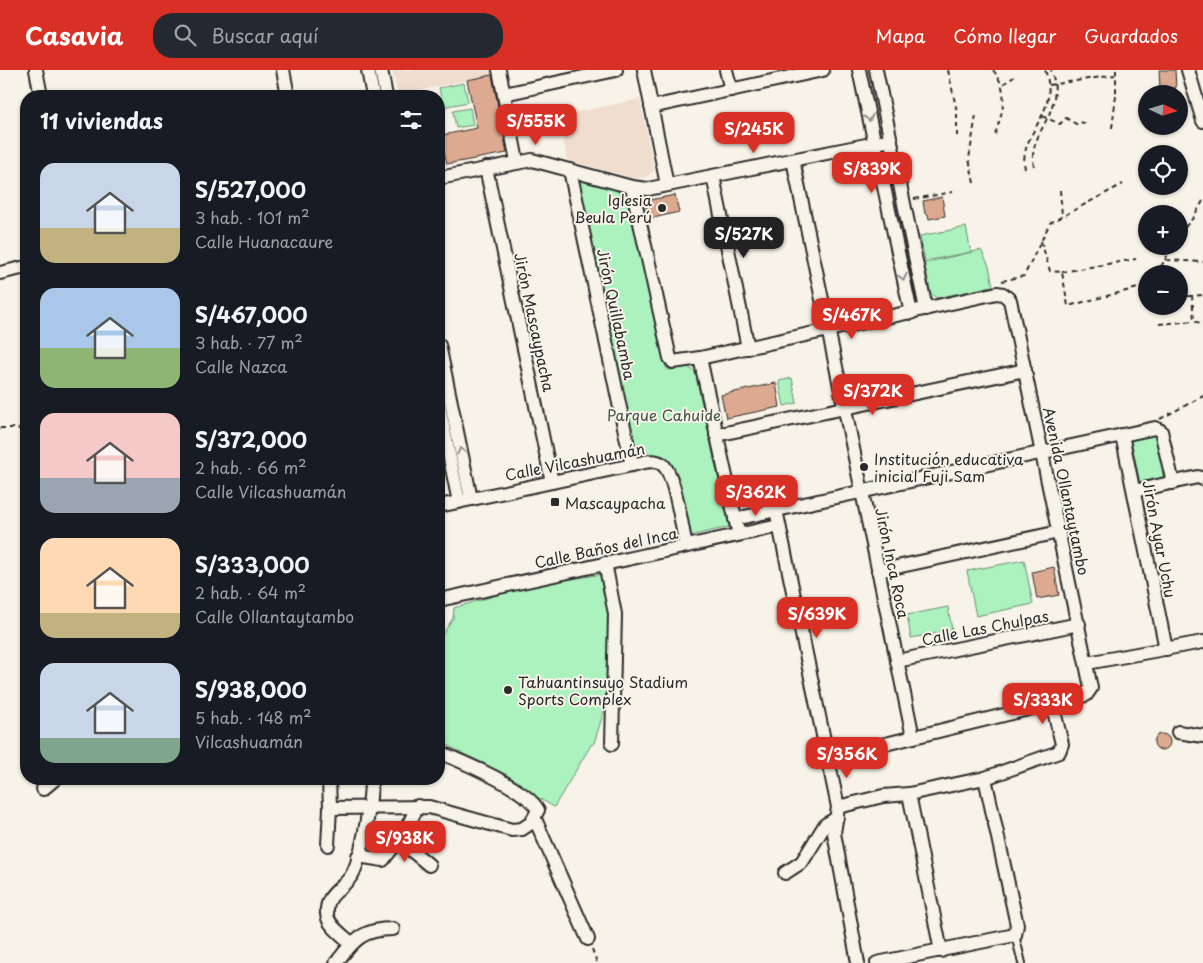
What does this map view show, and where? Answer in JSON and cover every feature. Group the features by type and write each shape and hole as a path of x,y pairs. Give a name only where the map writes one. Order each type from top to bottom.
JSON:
{"street":[{"path":"36,70 40,90"},
{"path":"283,70 287,90"},
{"path":"368,70 372,90"},
{"path":"381,70 385,90"},
{"path":"499,70 517,161"},
{"path":"504,94 616,70"},
{"path":"644,70 667,185"},
{"path":"726,70 731,90"},
{"path":"651,107 823,70"},
{"path":"859,70 911,313"},
{"path":"876,70 926,309"},
{"path":"1188,70 1203,121"},
{"path":"445,177 517,161 532,160 632,187 648,189 891,140"},
{"name":"Jirón Inca Roca","path":"793,160 913,737"},
{"name":"Jirón Mascaypacha","path":"486,168 552,482"},
{"name":"Jirón Quillabamba","path":"570,170 632,465"},
{"path":"713,176 748,348"},
{"path":"632,187 670,358 674,362 911,313 997,293 1002,288"},
{"path":"0,273 20,268"},
{"name":"Avenida Ollantaytambo","path":"1002,288 1010,300 1091,688 1086,695 1052,703"},
{"path":"700,358 738,535"},
{"path":"716,435 1025,370"},
{"path":"445,381 465,500"},
{"path":"445,428 465,500"},
{"path":"735,519 1155,428 1161,431 1173,483"},
{"name":"Jirón Ayar Uchu","path":"1122,435 1166,649"},
{"name":"Calle Vilcashuamán","path":"445,505 632,465 656,462 666,469 686,546"},
{"path":"1134,491 1198,477 1203,478"},
{"path":"776,510 828,758 837,812 834,833 858,963"},
{"name":"Calle Baños del Inca","path":"445,599 779,526"},
{"path":"878,571 1059,532"},
{"path":"605,564 615,614 612,744"},
{"name":"Calle Las Chulpas","path":"897,661 1079,624"},
{"path":"1087,663 1203,642"},
{"path":"828,758 1052,703 1061,748"},
{"path":"1178,732 1203,736"},
{"path":"883,796 909,794 985,778 1061,748"},
{"path":"785,873 802,862 825,825 837,812 908,786 983,770 1061,748"},
{"path":"330,808 369,809 418,806 447,811 512,830 527,826 535,819 538,810 534,803 505,784 445,755"},
{"path":"877,963 1015,935 1017,925 985,778"},
{"path":"43,789 48,785"},
{"path":"328,845 329,785"},
{"path":"351,943 330,922 327,910 333,893 351,877 369,809 371,785"},
{"path":"909,794 941,951"},
{"path":"358,856 383,860 400,840 418,806"},
{"path":"535,819 588,939"},
{"path":"400,840 429,865"},
{"path":"336,963 351,943 369,932 392,929"}],"lane":[{"path":"1015,935 1022,963"}],"path":[{"path":"948,70 957,112 957,136"},
{"path":"993,70 1003,84 1004,103 994,138"},
{"path":"1025,169 1026,150 1048,102 1049,85 1045,70"},
{"path":"1034,166 1033,153 1055,100 1055,84 1051,70"},
{"path":"1112,128 1116,96 1116,70"},
{"path":"1049,85 1116,75"},
{"path":"1003,84 1014,77"},
{"path":"974,183 969,159 976,115"},
{"path":"1042,116 1060,124 1066,118 1076,124 1080,122 1088,124"},
{"path":"1002,288 1024,276 1050,223 1123,184"},
{"path":"1060,190 1062,216"},
{"path":"904,201 953,192"},
{"path":"1188,224 1203,202"},
{"path":"1041,241 1050,271 1062,272 1136,259"},
{"path":"1162,265 1168,255"},
{"path":"1165,260 1203,262"},
{"path":"1062,272 1068,306 1138,288"},
{"path":"1188,295 1203,295"},
{"path":"1192,295 1194,320"},
{"path":"1158,324 1194,320 1203,324"},
{"path":"1155,428 1161,417 1203,396"},
{"path":"0,428 20,430"},
{"path":"588,939 597,963"}],"shaded area":[{"path":"392,70 492,70 493,75 422,90 397,90"},
{"path":"640,99 654,170 649,176 637,179 567,160 559,116"}],"green space":[{"path":"464,83 468,102 445,107 445,90 439,90 439,88"},
{"path":"470,108 473,125 456,128 453,111"},
{"name":"Parque Cahuide","path":"583,178 613,187 630,204 666,368 670,370 688,367 695,372 729,527 689,536 674,469 656,455 651,456 630,446 578,184"},
{"path":"966,227 971,252 925,261 920,236"},
{"path":"981,250 989,266 993,286 937,298 931,294 924,263"},
{"path":"792,378 797,403 784,406 779,381"},
{"path":"1157,434 1165,471 1162,478 1140,483 1131,440"},
{"path":"1024,560 1033,604 976,616 967,571"},
{"name":"Tahuantinsuyo Stadium Sports Complex","path":"603,574 611,613 605,708 594,743 554,807 445,743 445,631 453,618 454,608 523,587"},
{"path":"948,607 952,630 911,638 907,615"}],"building":[{"path":"1159,70 1175,70 1176,85 1160,85"},
{"path":"492,75 507,153 447,164 445,135 477,128 467,80"},
{"name":"Iglesia Beula Perú","path":"675,195 679,212 649,219 645,201"},
{"path":"942,197 945,216 929,219 928,214 925,214 923,201"},
{"path":"776,383 780,407 726,418 721,395"},
{"path":"1054,567 1059,595 1037,599 1032,572"},
{"path":"1159,734 1165,734 1170,739 1168,748 1159,750 1154,745 1154,739"}],"place":[{"name":"Iglesia Beula Perú","path":"662,208"},
{"name":"Institución educativa inicial Fuji Sam","path":"864,467"},
{"name":"Mascaypacha","path":"555,502"},
{"name":"Tahuantinsuyo Stadium Sports Complex","path":"508,690"}]}
